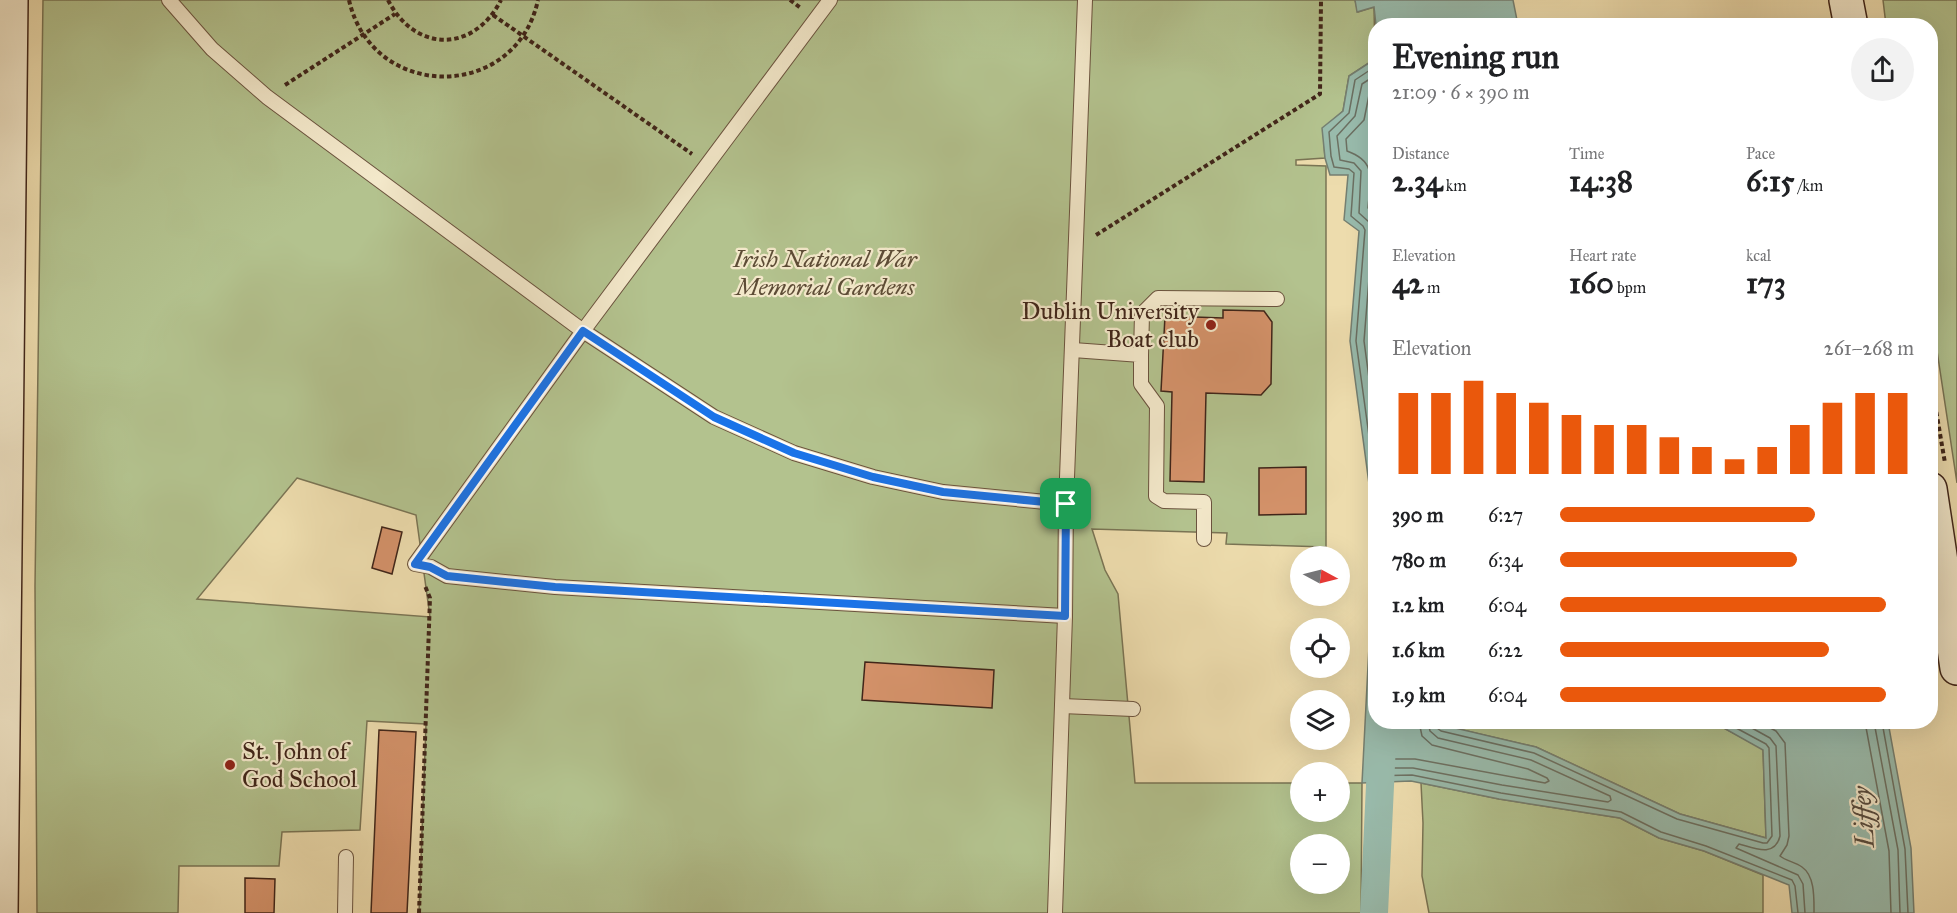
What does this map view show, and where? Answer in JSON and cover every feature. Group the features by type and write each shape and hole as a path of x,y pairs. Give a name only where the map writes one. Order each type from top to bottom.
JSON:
{"main road":[{"path":"1,913 10,0"},
{"path":"1846,0 1849,18"},
{"path":"1938,477 1957,668"}],"lane":[{"path":"169,0 212,49 267,97 583,331 714,417 794,453 873,477 943,492 1066,504"},
{"path":"830,0 583,331 415,564 430,567 447,576 555,587 1065,616"},
{"path":"1055,913 1065,616 1066,504 1085,0"},
{"path":"1204,539 1204,502 1164,501 1156,496 1157,406 1141,384 1142,314 1158,298 1277,299"},
{"path":"1073,350 1141,355"},
{"path":"1062,706 1133,709"},
{"path":"345,913 346,857"}],"path":[{"path":"349,0 352,13 363,35 381,55 404,69 430,77 456,77 482,70 505,56 523,36 535,14 538,0"},
{"path":"388,0 395,14 416,33 444,40 458,38 483,26 493,15 501,0"},
{"path":"1075,249 1320,94 1321,0"},
{"path":"267,97 395,14"},
{"path":"493,15 708,164"},
{"path":"415,564 430,598 419,913"}],"green space":[{"name":"Irish National War Memorial Gardens","path":"43,0 1355,0 1358,12 1374,7 1374,18 1368,18 1368,64 1349,76 1343,111 1323,129 1325,158 1296,160 1296,165 1326,166 1326,546 1226,544 1227,533 1092,529 1105,570 1118,594 1135,783 1290,783 1290,822 1350,822 1350,783 1362,783 1361,913 419,913 426,724 367,721 360,830 282,832 279,866 179,866 178,913 37,913 35,586","holes":["297,478 416,515 430,617 197,599"]},
{"path":"1883,0 1957,0 1957,483 1938,357 1938,18 1885,18"},
{"path":"1458,729 1726,729 1763,749 1766,838 1680,814 1536,747"},
{"path":"1421,783 1499,799 1620,818 1659,838 1704,851 1763,875 1763,913 1429,913 1422,876"}],"water":[{"path":"1355,0 1513,0 1517,18 1375,18 1374,7 1357,12"},
{"path":"1368,64 1368,476 1350,341 1359,231 1344,220 1348,175 1330,175 1325,158 1322,128 1343,111 1349,76"},
{"name":"Liffey","path":"1368,666 1368,729 1459,729 1536,747 1680,814 1766,838 1763,750 1726,729 1889,729 1911,848 1914,913 1792,913 1789,885 1704,851 1659,838 1620,818 1499,799 1411,781 1362,783"}],"building":[{"path":"1223,310 1264,311 1272,322 1271,384 1261,395 1206,393 1204,482 1170,481 1172,392 1161,391 1165,316 1223,318"},
{"path":"1306,467 1306,514 1259,515 1259,468"},
{"path":"382,527 402,532 392,574 372,568"},
{"path":"865,662 994,670 992,708 862,700"},
{"path":"379,730 416,732 407,913 371,913"},
{"path":"245,878 275,879 274,913 245,913"}],"waterway":[{"path":"1374,913 1383,729"}],"place":[{"name":"Dublin University Boat club","path":"1211,325"},
{"name":"St. John of God School","path":"230,765"}],"route":[{"path":"583,331 714,417 794,453 873,477 943,492 1066,504 1065,616 555,587 447,576 430,567 415,564 583,331"}]}
